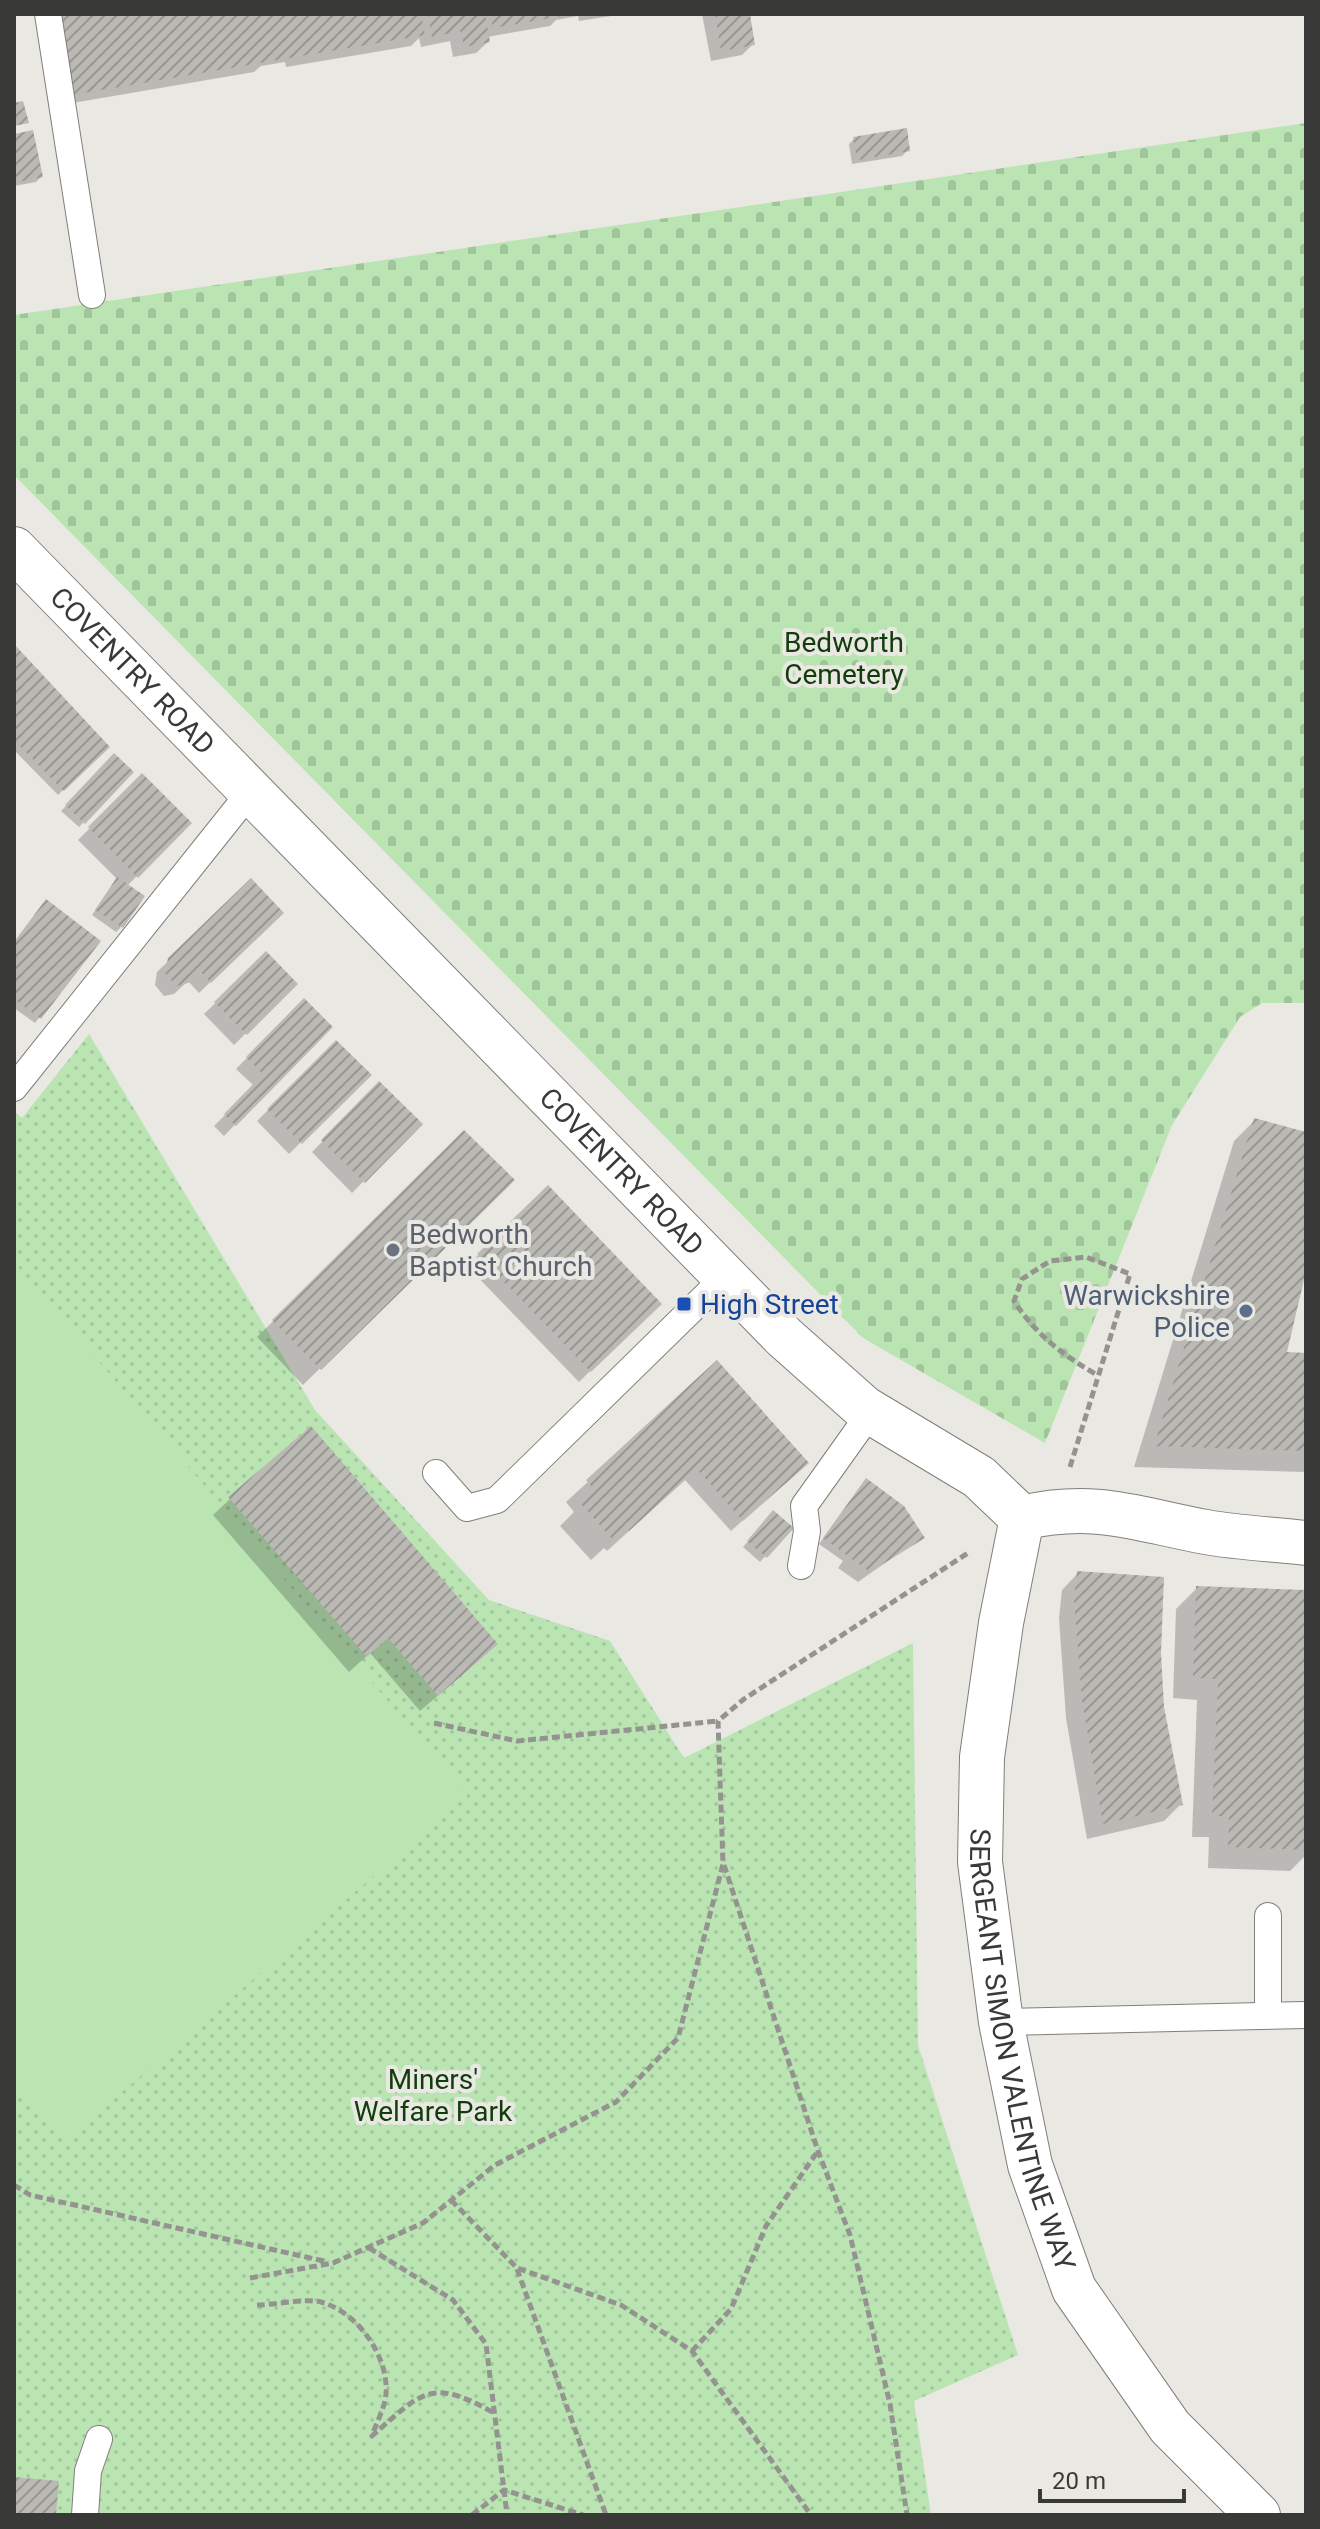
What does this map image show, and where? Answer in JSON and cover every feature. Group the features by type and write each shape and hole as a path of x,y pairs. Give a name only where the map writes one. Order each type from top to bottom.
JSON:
{"main road":[{"name":"COVENTRY ROAD","path":"14,549 829,1380 871,1412 1039,1514"},
{"path":"1039,1514 1088,1508 1210,1533 1306,1543"},
{"name":"SERGEANT SIMON VALENTINE WAY","path":"1039,1514 1001,1623 982,1757 980,1862 1001,2022 1030,2165 1074,2289 1170,2427 1258,2515"}],"lane":[{"path":"48,14 92,295"},
{"path":"14,1088 251,791"},
{"path":"436,1473 467,1508 497,1500 725,1277"},
{"path":"801,1566 807,1531 804,1506 871,1412"},
{"path":"1268,1916 1268,2015"},
{"path":"1001,2022 1306,2015"},
{"path":"85,2515 88,2471 99,2439"}],"path":[{"path":"434,1723 517,1741 718,1721 744,1699 1039,1514 1097,1375 1130,1274 1086,1257 1050,1261 1022,1279 1014,1301 1030,1326 1064,1356 1097,1375"},
{"path":"718,1721 723,1864 818,2151 850,2235 890,2404 907,2515"},
{"path":"250,2278 333,2263 423,2223 495,2165 616,2102 678,2038 723,1864"},
{"path":"692,2351 731,2309 766,2226 818,2151"},
{"path":"14,2185 30,2195 333,2263"},
{"path":"451,2200 517,2268 606,2515"},
{"path":"368,2247 453,2300 486,2344 507,2515"},
{"path":"517,2268 621,2305 692,2351 811,2515"},
{"path":"257,2305 320,2302 350,2320 373,2343 384,2371 386,2395 372,2436 417,2396 440,2392 465,2396 494,2413"},
{"path":"472,2515 504,2490"},
{"path":"504,2490 583,2515"}],"green space":[{"name":"Bedworth Cemetery","path":"1306,123 1306,1003 1262,1003 1240,1017 1172,1125 1045,1443 863,1338 14,475 14,315"},
{"name":"Miners' Welfare Park","path":"89,1034 315,1410 489,1600 610,1641 684,1758 913,1643 918,2045 1018,2355 914,2401 931,2515 14,2515 14,1111 22,1118"},
{"path":"14,1262 468,1795 65,2141 14,2082"}],"building":[{"path":"58,14 421,14 425,35 72,95"},
{"path":"428,14 485,14 490,42 464,47 461,31 432,37"},
{"path":"490,14 562,14 562,16 493,28"},
{"path":"715,14 750,14 755,45 721,51"},
{"path":"23,101 29,123 14,126 14,103"},
{"path":"907,128 910,151 857,160 853,137"},
{"path":"33,130 43,177 14,183 14,134"},
{"path":"14,644 110,747 64,791 14,740"},
{"path":"114,753 134,772 85,824 65,805"},
{"path":"142,773 192,823 138,878 88,827"},
{"path":"117,877 145,896 123,928 95,910"},
{"path":"251,878 284,913 211,983 200,971 188,983 176,986 165,973 168,958"},
{"path":"46,899 101,941 41,1019 14,999 14,942"},
{"path":"266,951 298,984 247,1035 214,1002"},
{"path":"304,998 333,1027 236,1126 224,1114 263,1074 246,1057"},
{"path":"336,1040 372,1075 302,1144 267,1109"},
{"path":"379,1081 423,1124 365,1183 321,1140"},
{"name":"Warwickshire Police","path":"1254,1118 1306,1132 1306,1271 1287,1352 1306,1353 1306,1451 1154,1446"},
{"name":"Bedworth Baptist Church","path":"464,1130 515,1180 321,1370 272,1320"},
{"path":"548,1185 662,1304 591,1372 477,1254"},
{"path":"717,1360 809,1463 743,1521 697,1469 614,1541 580,1503 595,1490 586,1480"},
{"path":"311,1426 498,1644 438,1696 388,1638 367,1657 228,1497"},
{"path":"866,1478 904,1506 925,1538 870,1572 823,1538"},
{"path":"773,1510 794,1528 767,1558 747,1541"},
{"path":"1077,1571 1164,1577 1161,1653 1164,1707 1183,1805 1103,1824 1082,1700 1074,1600"},
{"path":"1196,1586 1306,1590 1306,1850 1228,1847 1229,1816 1212,1816 1218,1679 1193,1678"},
{"path":"14,2477 59,2481 56,2515 14,2515"}],"place":[{"name":"Bedworth Baptist Church","path":"393,1250"},
{"name":"High Street","path":"684,1304"},
{"name":"Warwickshire Police","path":"1246,1311"}]}
